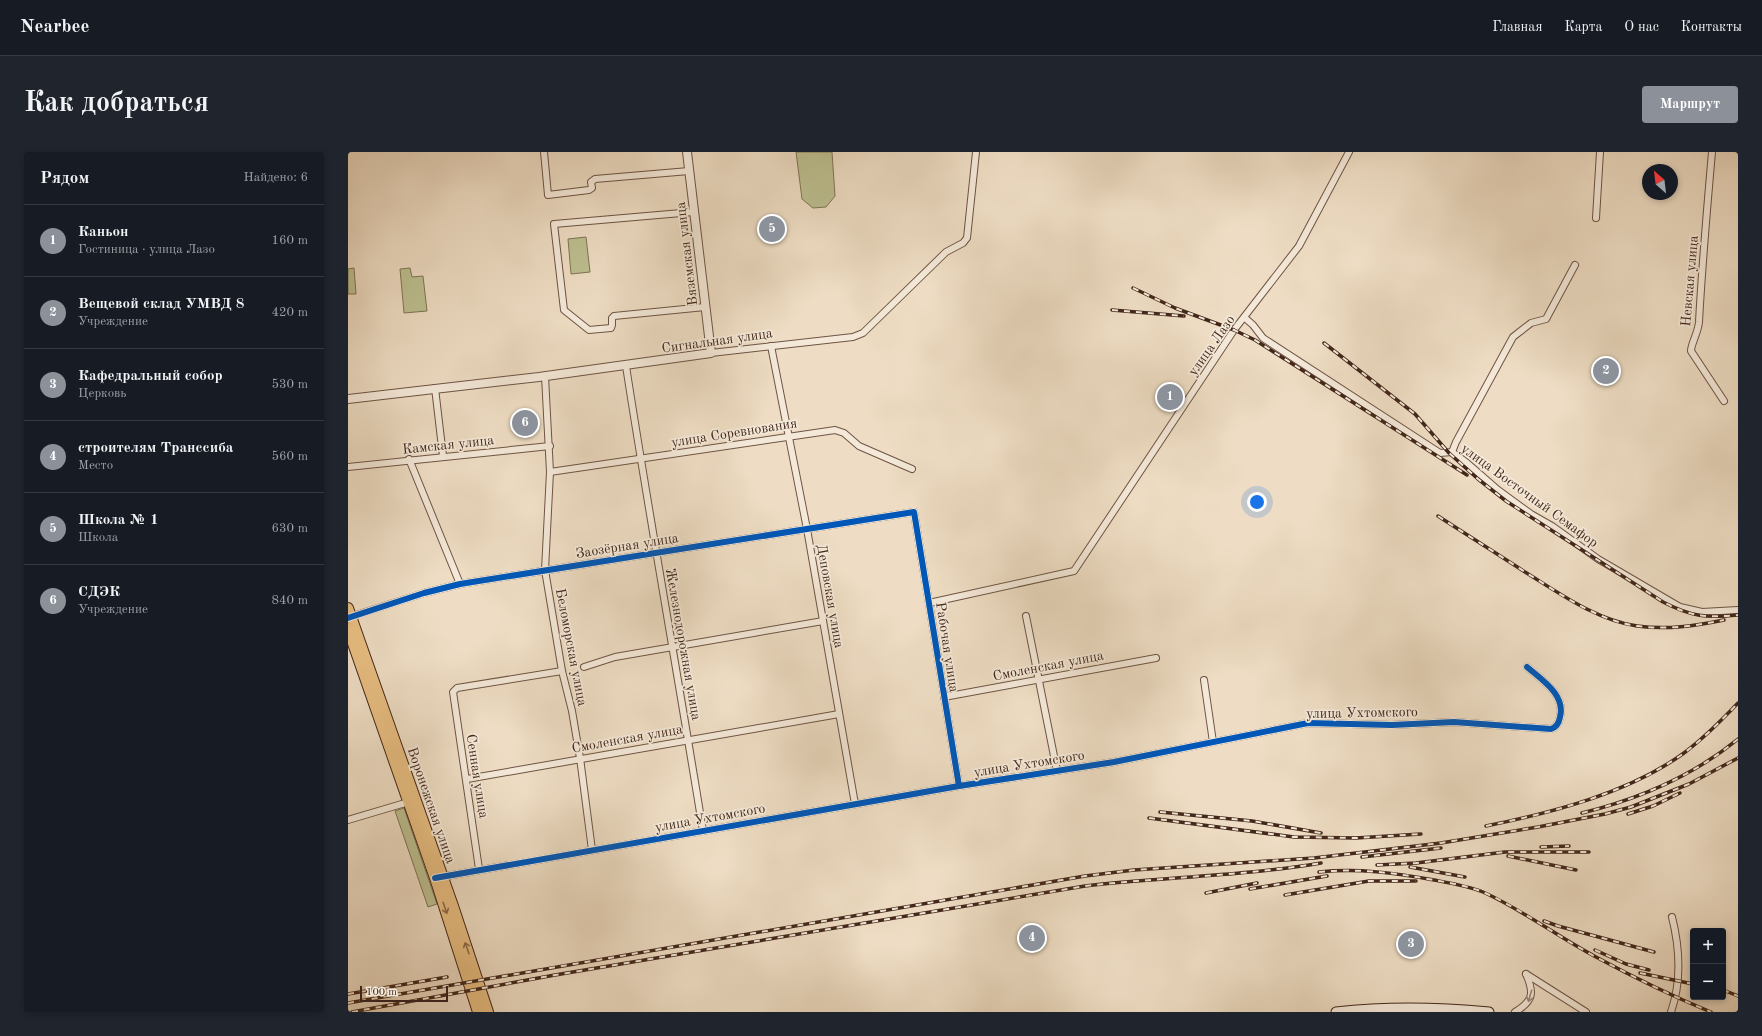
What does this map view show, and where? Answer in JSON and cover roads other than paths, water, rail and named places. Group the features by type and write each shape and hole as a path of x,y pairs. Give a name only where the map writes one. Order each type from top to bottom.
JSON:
{"main road":[{"name":"Воронежская улица","path":"349,614 411,801"},
{"name":"Воронежская улица","path":"348,629 488,1012"},
{"name":"Воронежская улица","path":"438,877 478,1012"},
{"path":"1336,1012 1359,1009 1434,1007 1489,1012"}],"street":[{"path":"544,152 548,195 589,190 592,188 591,182 595,179 689,171"},
{"name":"Вяземская улица","path":"687,152 711,354"},
{"name":"Сигнальная улица","path":"348,399 853,337 864,333 946,252 963,243 967,238 976,152"},
{"name":"улица Лазо","path":"929,603 1074,571 1230,336 1298,246 1349,152"},
{"path":"1596,218 1600,152"},
{"name":"Невская улица","path":"1712,152 1700,289 1699,324 1691,351 1724,401"},
{"path":"693,212 554,224 564,310 589,330 611,328 612,318 614,316 705,307"},
{"path":"1452,452 1513,336 1531,323 1546,319 1575,265"},
{"name":"улица Восточный Семафор","path":"1245,318 1253,325 1263,338 1440,453 1452,452 1498,490 1531,514 1644,586 1680,607 1702,612 1738,610"},
{"name":"Деповская улица","path":"771,346 807,529 855,804"},
{"name":"Железнодорожная улица","path":"626,366 655,553 674,648 703,831"},
{"name":"Беломорская улица","path":"545,376 550,446 545,570 562,671 572,711 580,758 592,850"},
{"path":"435,388 444,456"},
{"name":"улица Соревнования","path":"550,472 835,430 844,433 859,446 912,469"},
{"name":"Камская улица","path":"348,467 409,459 550,446"},
{"path":"409,459 460,584"},
{"name":"Заозёрная улица","path":"349,614 460,584 914,512"},
{"name":"Рабочая улица","path":"914,512 959,786"},
{"path":"1026,616 1057,771"},
{"path":"584,666 615,657 823,621"},
{"name":"Смоленская улица","path":"944,697 1156,658"},
{"name":"улица Ухтомского","path":"438,877 959,786 1114,762 1308,723 1392,725 1454,722 1551,729 1559,723 1562,712 1559,700 1550,687 1527,667"},
{"name":"Сенная улица","path":"479,869 467,779 453,695 454,690 457,688 562,671"},
{"path":"1204,680 1213,742"},
{"name":"Смоленская улица","path":"467,779 688,739 839,714"},
{"path":"348,820 411,801"},
{"path":"1671,1012 1676,998 1679,982 1678,940 1672,917"},
{"path":"1515,1012 1527,1004 1532,993 1532,986 1526,974 1586,1012"}],"railway":[{"path":"1133,288 1175,308 1234,330 1255,340 1467,475"},
{"path":"1112,310 1184,316"},
{"path":"1324,343 1415,414 1449,453 1478,479 1506,501 1673,607 1699,615 1738,615"},
{"path":"1438,516 1578,605 1607,618 1637,626 1659,628 1692,626 1724,620"},
{"path":"1486,826 1563,808 1589,800 1639,779 1684,753 1712,729 1738,703"},
{"path":"1582,813 1624,801 1664,785 1703,764 1738,739"},
{"path":"348,1003 1085,876 1134,870 1314,858 1441,843 1538,827 1605,814 1631,807 1689,784 1738,758"},
{"path":"1628,814 1653,806 1680,793"},
{"path":"1160,812 1252,821 1321,833"},
{"path":"1149,818 1294,837 1356,838 1421,834"},
{"path":"1541,847 1569,846"},
{"path":"1362,857 1441,848"},
{"path":"1377,865 1416,863 1505,852 1589,852"},
{"path":"1508,856 1576,870"},
{"path":"352,1012 555,975 1085,886 1233,874 1321,863"},
{"path":"1410,867 1465,877"},
{"path":"1319,872 1363,871 1391,873 1446,882 1483,892 1512,907 1582,949 1638,979 1711,1012"},
{"path":"1250,889 1327,876"},
{"path":"1285,895 1369,881 1416,881"},
{"path":"1206,893 1257,883"},
{"path":"1544,921 1654,952"},
{"path":"1595,950 1626,964 1649,970"},
{"path":"1640,973 1690,983"},
{"path":"348,994 447,977"},
{"path":"1726,991 1738,996"}],"place":[{"name":"Школа № 1","path":"772,229"},
{"name":"Вещевой склад УМВД 8","path":"1606,371"},
{"name":"Каньон","path":"1170,397"},
{"name":"СДЭК","path":"525,423"},
{"name":"строителям Транссиба","path":"1032,938"},
{"name":"Кафедральный собор","path":"1411,944"}]}
